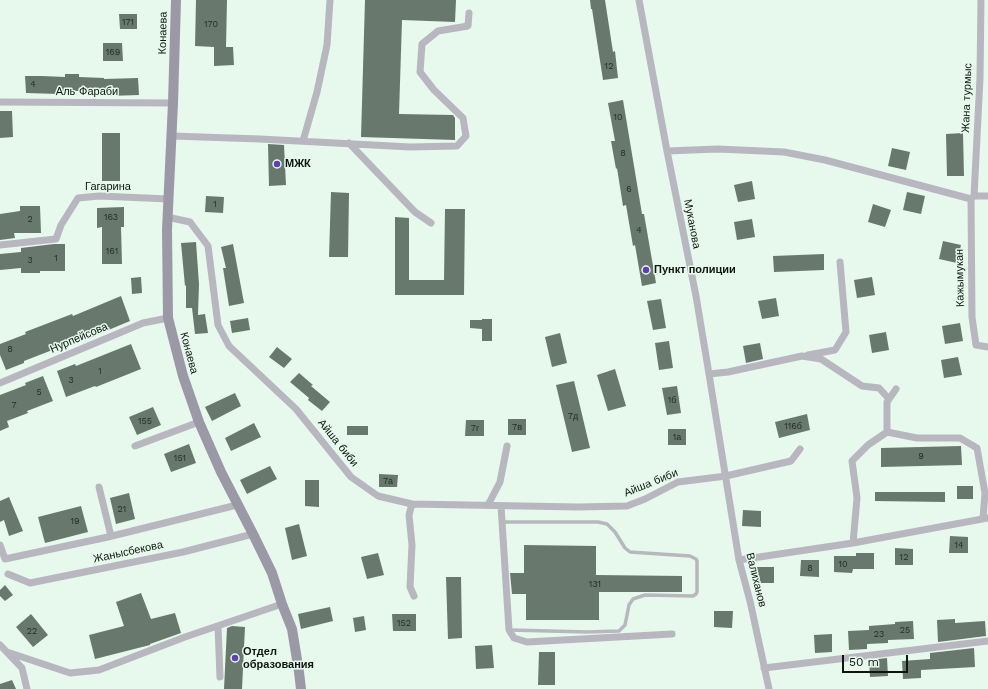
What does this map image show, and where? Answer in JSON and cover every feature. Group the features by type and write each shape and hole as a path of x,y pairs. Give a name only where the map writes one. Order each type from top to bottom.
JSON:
{"main road":[{"name":"Конаева","path":"176,0 172,136 167,217 168,318 183,376 199,422 221,472 237,505 254,534 272,573 292,629 301,689"}],"street":[{"path":"303,141 317,92 327,45 330,0"},
{"name":"Муканова","path":"639,0 709,374 726,476"},
{"name":"Жана турмыс","path":"972,197 980,78 981,0"},
{"path":"172,136 410,147 457,146 466,136 463,118 434,90 420,72 422,44 438,31 468,26 469,13"},
{"path":"980,78 988,78"},
{"name":"Аль Фараби","path":"0,102 173,104"},
{"path":"348,143 415,212 431,223"},
{"path":"667,152 718,149 784,152 825,160 972,197 988,196"},
{"name":"Гагарина","path":"0,245 56,239 61,225 78,198 98,196 169,199"},
{"name":"Кажымукан","path":"972,197 972,317 976,345 988,347"},
{"name":"Айша биби","path":"167,217 190,222 208,246 218,325 229,346 296,409 352,477 378,496 412,504 578,507 627,506 645,499 678,482 726,476 791,461 800,449"},
{"path":"709,374 728,372 835,350 846,332 840,262"},
{"name":"Нурпейсова","path":"0,383 143,323 168,318"},
{"path":"802,356 821,359 862,386 879,388 889,399"},
{"path":"888,432 887,402 896,389"},
{"path":"135,446 199,422"},
{"path":"739,560 853,543 986,518 985,493 978,448 960,438 918,438 888,432 868,445 852,461 857,498 853,543"},
{"path":"488,505 500,482 507,446"},
{"name":"Валиханов","path":"726,476 739,560 750,601 769,689"},
{"path":"99,487 111,536"},
{"path":"412,504 409,515 412,545 410,587 414,596"},
{"path":"0,545 5,559 111,536 237,505"},
{"path":"501,506 509,630 514,638 527,642 672,634"},
{"name":"Жанысбекова","path":"8,574 30,583 183,552 254,534"},
{"path":"7,652 70,673 99,670 282,604"},
{"path":"218,626 220,677"},
{"path":"764,668 988,642"},
{"path":"0,645 22,668 27,689"}],"lane":[{"path":"502,522 598,522 607,524 615,532 625,548 630,552 690,556 697,561 696,594 693,596 645,596 633,599 629,605 626,626 619,631 588,632 509,630"}],"building":[{"path":"196,0 227,0 226,47 233,47 234,65 214,66 214,47 195,46"},
{"path":"365,0 456,0 455,22 402,20 399,114 453,115 455,118 455,140 361,137"},
{"path":"590,0 605,0 613,52 615,51 618,78 603,80"},
{"path":"119,14 137,14 137,29 120,29"},
{"path":"103,43 122,43 123,61 103,61"},
{"path":"65,74 79,74 79,77 104,79 138,78 139,95 109,96 89,94 89,91 58,91 58,94 26,93 25,76 65,77"},
{"path":"623,100 642,214 644,214 656,283 642,286 626,205 623,206 611,141 615,141 608,103"},
{"path":"0,111 12,111 13,137 0,138"},
{"path":"102,133 120,133 120,181 102,181"},
{"path":"963,133 964,176 947,176 946,134"},
{"name":"МЖК","path":"268,144 284,145 286,185 269,186"},
{"path":"892,148 910,152 906,170 888,166"},
{"path":"752,181 755,199 738,202 734,185"},
{"path":"331,192 349,193 348,257 329,257"},
{"path":"907,192 925,196 921,214 903,210"},
{"path":"206,196 224,197 223,213 205,212"},
{"path":"873,204 891,210 885,227 868,222"},
{"path":"20,206 40,206 41,233 14,233 15,238 0,240 0,214 20,211"},
{"path":"124,207 124,227 121,227 122,264 102,264 102,227 97,228 97,208"},
{"path":"445,209 465,209 464,295 395,295 395,217 409,218 409,280 444,280"},
{"path":"752,219 755,237 737,240 734,222"},
{"path":"943,241 961,245 957,263 939,259"},
{"path":"196,242 199,284 198,315 205,314 208,333 195,334 192,308 186,308 186,285 185,286 181,243"},
{"path":"65,244 65,271 21,273 21,268 0,270 0,254 21,252 21,248"},
{"path":"233,244 244,303 229,306 223,268 226,268 221,247"},
{"path":"824,254 824,270 774,272 773,256"},
{"path":"141,277 142,293 132,294 131,278"},
{"path":"872,277 875,295 857,298 854,280"},
{"path":"121,296 130,321 87,339 86,337 24,361 24,363 6,370 0,355 0,344 26,334 25,332 72,314 73,316"},
{"path":"776,298 779,316 762,319 758,301"},
{"path":"661,299 666,328 653,330 647,301"},
{"path":"248,318 250,330 232,333 230,321"},
{"path":"492,319 492,341 482,341 482,329 470,328 470,320"},
{"path":"960,323 963,341 945,344 942,326"},
{"path":"886,332 889,350 872,353 869,335"},
{"path":"560,333 567,363 552,367 545,337"},
{"path":"669,341 673,368 659,370 655,343"},
{"path":"760,343 763,359 746,363 743,346"},
{"path":"131,344 141,369 66,397 57,371 75,364 76,366"},
{"path":"277,347 292,359 284,368 269,357"},
{"path":"958,357 962,375 944,378 941,360"},
{"path":"615,369 626,406 608,411 597,375"},
{"path":"299,373 313,385 311,386 330,402 322,411 308,400 309,398 290,382"},
{"path":"43,376 53,401 7,421 9,427 0,431 0,395 26,385 25,383"},
{"path":"574,381 590,448 572,452 556,385"},
{"path":"677,386 681,413 667,415 662,388"},
{"path":"235,393 241,406 212,421 205,407"},
{"path":"153,407 161,425 137,435 129,417"},
{"path":"807,414 810,430 779,438 775,422"},
{"path":"508,419 526,419 526,435 508,435"},
{"path":"466,420 484,420 484,436 465,436"},
{"path":"254,423 261,437 231,451 225,438"},
{"path":"347,426 368,426 368,435 347,435"},
{"path":"668,429 686,429 686,445 668,445"},
{"path":"189,444 196,463 171,472 164,454"},
{"path":"961,446 962,465 881,467 881,448"},
{"path":"270,466 277,479 247,494 240,480"},
{"path":"379,474 398,475 397,487 379,487"},
{"path":"305,480 319,480 319,507 305,506"},
{"path":"957,486 973,486 973,499 957,499"},
{"path":"875,492 945,492 945,502 875,501"},
{"path":"129,493 135,519 116,524 110,498"},
{"path":"9,497 23,531 9,536 4,520 0,522 0,501"},
{"path":"81,506 88,532 45,543 38,517"},
{"path":"743,510 761,511 761,527 742,526"},
{"path":"299,524 307,556 292,560 285,528"},
{"path":"950,536 968,537 968,553 949,553"},
{"path":"524,545 596,546 596,575 682,576 682,592 599,592 599,620 526,620 526,594 512,594 510,573 524,573"},
{"path":"895,548 913,549 913,565 895,565"},
{"path":"378,553 384,575 367,579 361,557"},
{"path":"856,553 874,553 874,569 853,569 852,573 834,572 834,556 856,556"},
{"path":"801,560 819,560 819,577 800,576"},
{"path":"756,567 774,567 774,583 756,583"},
{"path":"446,577 461,577 462,638 448,639"},
{"path":"5,585 13,595 5,601 0,596 0,590"},
{"path":"141,593 151,619 175,613 181,633 150,645 95,659 89,635 124,626 116,602"},
{"path":"330,607 333,621 301,629 298,614"},
{"path":"714,611 733,611 732,628 714,627"},
{"path":"31,614 48,635 33,647 16,627"},
{"path":"392,614 416,614 416,631 393,631"},
{"path":"364,616 366,630 355,632 353,618"},
{"path":"955,619 955,623 985,621 986,636 938,642 937,620"},
{"path":"913,621 914,639 888,640 888,643 867,644 867,649 849,650 848,631 869,630 869,626"},
{"name":"Отдел образования","path":"232,626 245,627 242,689 224,689 227,628"},
{"path":"832,634 832,652 815,653 814,635"},
{"path":"492,645 494,668 476,669 475,646"},
{"path":"974,648 975,667 921,670 921,678 903,679 902,661 930,659 930,653"},
{"path":"539,652 555,652 555,685 538,685"},
{"path":"887,658 888,676 870,677 869,660"},
{"path":"12,680 16,689 0,689 0,684"}],"place":[{"name":"МЖК","path":"277,164"},
{"name":"Пункт полиции","path":"646,270"},
{"name":"Отдел образования","path":"235,658"}]}
